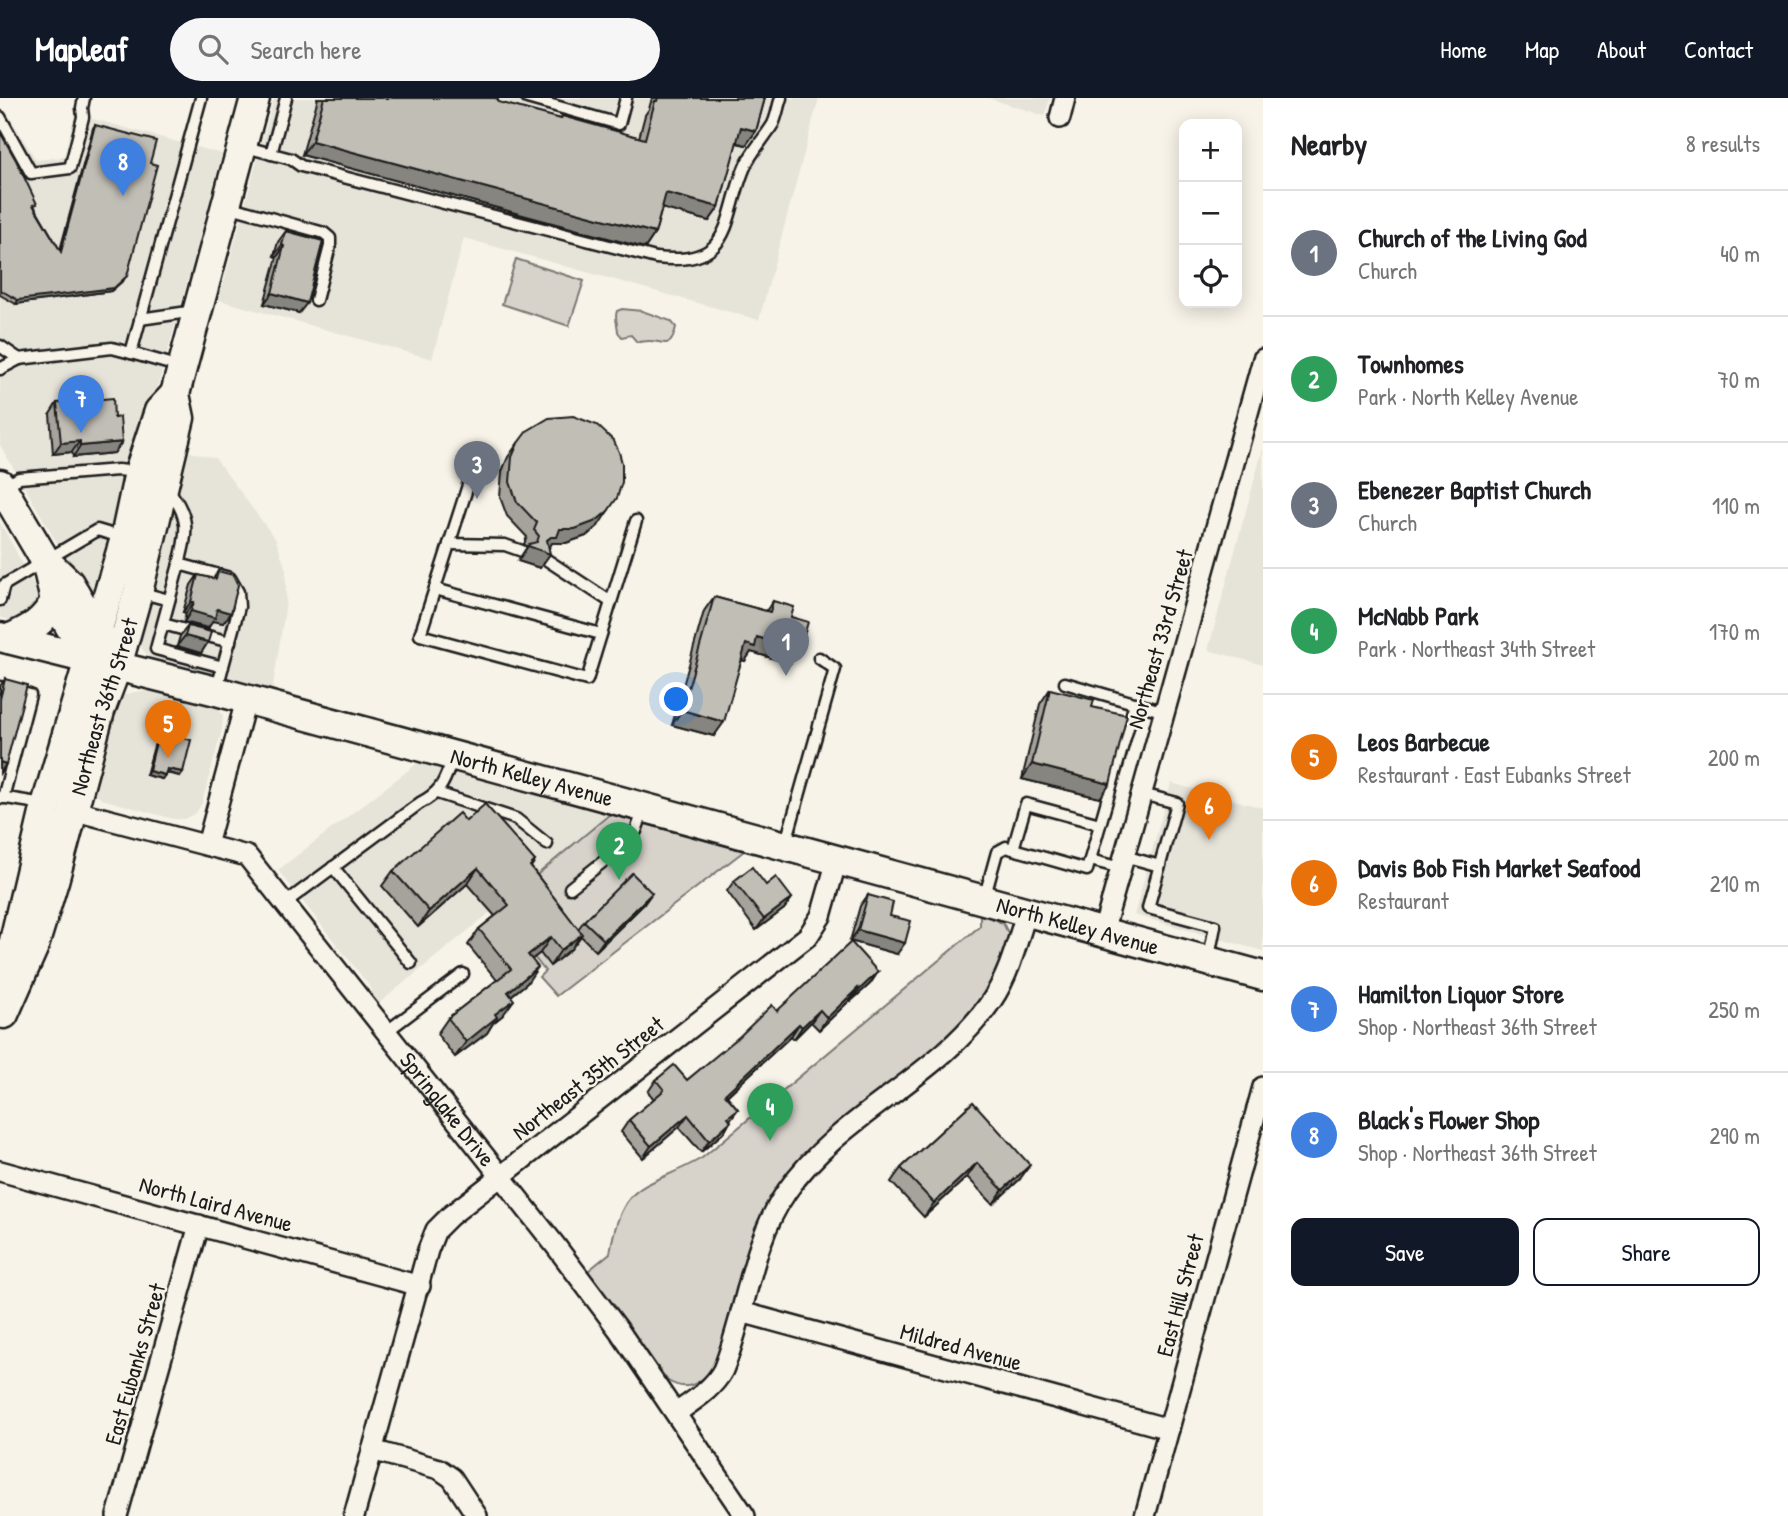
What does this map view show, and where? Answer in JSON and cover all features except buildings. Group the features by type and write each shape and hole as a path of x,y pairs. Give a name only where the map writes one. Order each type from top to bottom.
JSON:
{"main road":[{"name":"Northeast 36th Street","path":"59,807 117,666 138,592 159,411 179,380 255,98"},
{"name":"Northeast 36th Street","path":"2,1021 34,946 54,881 59,807 89,660 125,538 152,479"},
{"path":"3,494 45,560 69,583 117,666"},
{"path":"45,560 55,601 89,660"},
{"path":"4,638 36,626 55,601"},
{"name":"North Kelley Avenue","path":"4,638 117,666 220,679 246,700 1263,976"}],"street":[{"path":"1060,118 1065,98"},
{"name":"Northeast 33rd Street","path":"1103,932 1263,359"},
{"path":"207,845 246,700"},
{"name":"Springlake Drive","path":"59,807 247,856 618,1329 745,1516"},
{"name":"Northeast 35th Street","path":"354,1516 436,1230 450,1216 808,936 821,916 837,860"},
{"path":"676,1413 702,1394 719,1377 729,1354 765,1232 787,1190 810,1163 838,1137 961,1038 980,1017 1002,984 1027,911"},
{"name":"East Hill Street","path":"1145,1516 1263,1087"},
{"name":"North Laird Avenue","path":"0,1171 419,1286"},
{"name":"East Eubanks Street","path":"117,1516 199,1225"},
{"name":"Mildred Avenue","path":"741,1312 1169,1429"},
{"path":"372,1450 439,1469 452,1478 477,1516"}],"lane":[{"path":"0,117 31,173 70,168 83,117 84,98"},
{"path":"131,353 201,98"},
{"path":"271,154 286,98"},
{"path":"527,98 619,124 626,98"},
{"path":"242,146 291,159 301,166 656,258 676,260 693,258 713,248 722,238 744,167 775,121 781,98"},
{"path":"226,206 324,233 330,238 316,300"},
{"path":"140,319 198,310"},
{"path":"0,346 19,359"},
{"path":"0,369 19,359 112,348 131,353 179,380"},
{"path":"479,451 420,635 587,680 636,521"},
{"path":"3,494 19,478 124,469 152,479 180,503 187,534 156,649 220,679 239,607 238,592 230,578 179,564"},
{"path":"0,600 4,585 97,530 125,538"},
{"path":"449,544 505,545 522,551"},
{"path":"544,558 611,602"},
{"path":"435,589 601,634"},
{"path":"138,592 169,600"},
{"path":"163,624 230,642"},
{"path":"785,846 835,669 819,658"},
{"path":"1065,684 1165,712"},
{"path":"0,687 30,695 1,797 59,807"},
{"path":"984,900 997,852 1006,848 1087,870 1135,703"},
{"path":"285,903 437,793 453,757"},
{"path":"437,793 516,819 547,844"},
{"path":"1142,794 1177,803 1148,908 1215,926 1208,961"},
{"path":"1013,849 1026,804 1100,824"},
{"path":"570,888 629,841 636,831 644,808"},
{"path":"1090,860 1160,866"},
{"path":"332,867 411,963"},
{"path":"386,1032 463,974"}],"shaded area":[{"path":"274,98 819,98 759,320 464,238 432,359 219,300"},
{"path":"988,98 1050,98 1045,116"},
{"path":"6,111 36,160 64,157 75,114 222,154 158,385 125,486 95,597 88,596 0,445 0,114"},
{"path":"516,259 584,281 569,326 502,304"},
{"path":"617,311 642,311 671,321 676,327 672,339 667,343 637,342 631,335 622,337 618,332 616,316"},
{"path":"1263,448 1263,665 1208,650"},
{"path":"182,450 215,458 276,540 286,570 286,603 272,692 158,661 150,658 138,644 136,632"},
{"path":"0,522 44,603 22,624 0,617"},
{"path":"147,691 219,709 223,716 222,730 202,803 196,813 184,819 173,819 102,799 95,794 93,787 118,700 124,695"},
{"path":"419,762 610,814 377,1005 371,988 278,870"},
{"path":"1171,783 1263,808 1263,951 1134,915"},
{"path":"610,814 744,851 556,996 539,977 545,971 496,909"},
{"path":"980,915 1004,925 1009,935 1009,945 985,996 961,1026 837,1125 796,1162 780,1183 756,1229 719,1359 698,1382 684,1386 668,1381 588,1271 610,1253 615,1229 630,1198 651,1182 702,1158 980,926"}],"place":[{"name":"Black's Flower Shop","path":"123,196"},
{"name":"Hamilton Liquor Store","path":"81,433"},
{"name":"Ebenezer Baptist Church","path":"477,499"},
{"name":"Church of the Living God","path":"786,676"},
{"name":"Leos Barbecue","path":"168,758"},
{"name":"Davis Bob Fish Market Seafood","path":"1209,840"},
{"name":"Townhomes","path":"619,880"},
{"name":"McNabb Park","path":"770,1141"}]}
